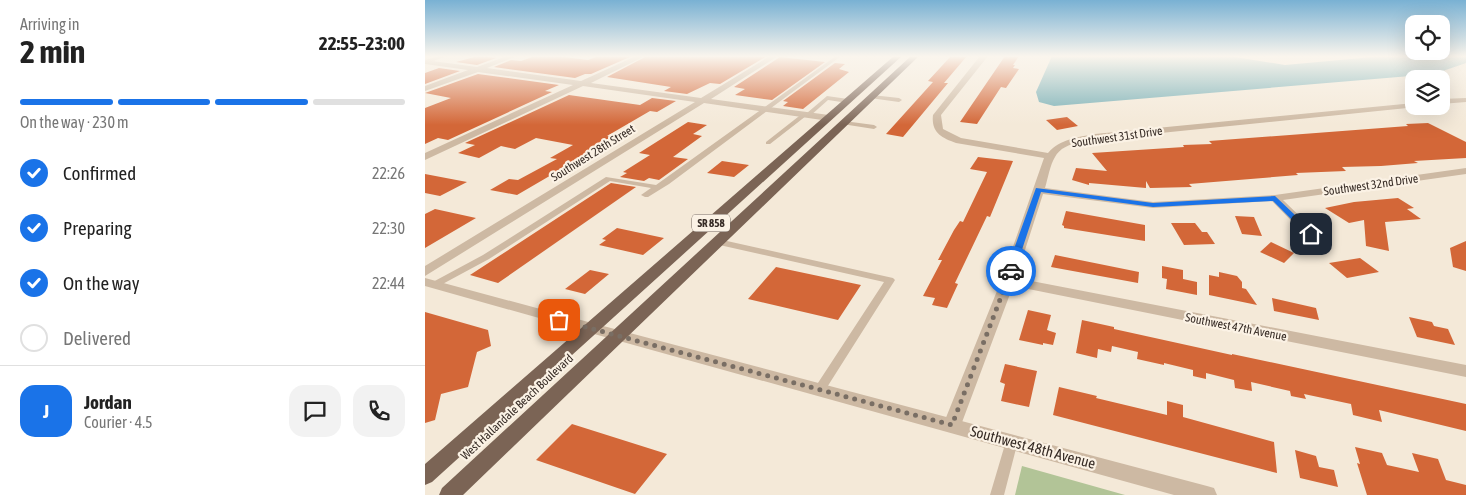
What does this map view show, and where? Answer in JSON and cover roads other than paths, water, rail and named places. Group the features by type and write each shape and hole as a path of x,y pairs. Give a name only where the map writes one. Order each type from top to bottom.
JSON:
{"main road":[{"name":"West Hallandale Beach Boulevard","path":"425,476 872,79"},
{"name":"West Hallandale Beach Boulevard","path":"449,495 891,79"},
{"path":"846,121 845,111 871,88 869,82"},
{"path":"787,177 791,163 828,129 829,118"}],"street":[{"path":"425,89 451,79"},
{"path":"554,79 829,118"},
{"path":"425,157 592,79"},
{"name":"Southwest 28th Street","path":"425,272 737,79"},
{"path":"952,425 1007,281 1049,156 959,141 945,136 939,131 935,124 937,116 966,79"},
{"path":"1450,101 1466,100"},
{"name":"Southwest 31st Drive","path":"1049,156 1055,149 1073,141 1111,135 1405,106"},
{"name":"Southwest 32nd Drive","path":"1038,190 1153,205 1275,198 1466,171"},
{"path":"1275,198 1311,234"},
{"name":"Southwest 47th Avenue","path":"1007,281 1153,312 1466,370"},
{"name":"Southwest 48th Avenue","path":"429,283 1207,495"}],"lane":[{"path":"645,195 808,79"},
{"path":"872,97 899,100"},
{"path":"768,143 827,98 848,100"},
{"path":"846,121 874,127"},
{"path":"429,283 486,257 609,179 657,187"},
{"path":"718,242 890,280 820,389"},
{"path":"997,495 1012,442"}],"water":[{"path":"1042,79 1373,79 1054,106 1039,102 1036,92"}]}
